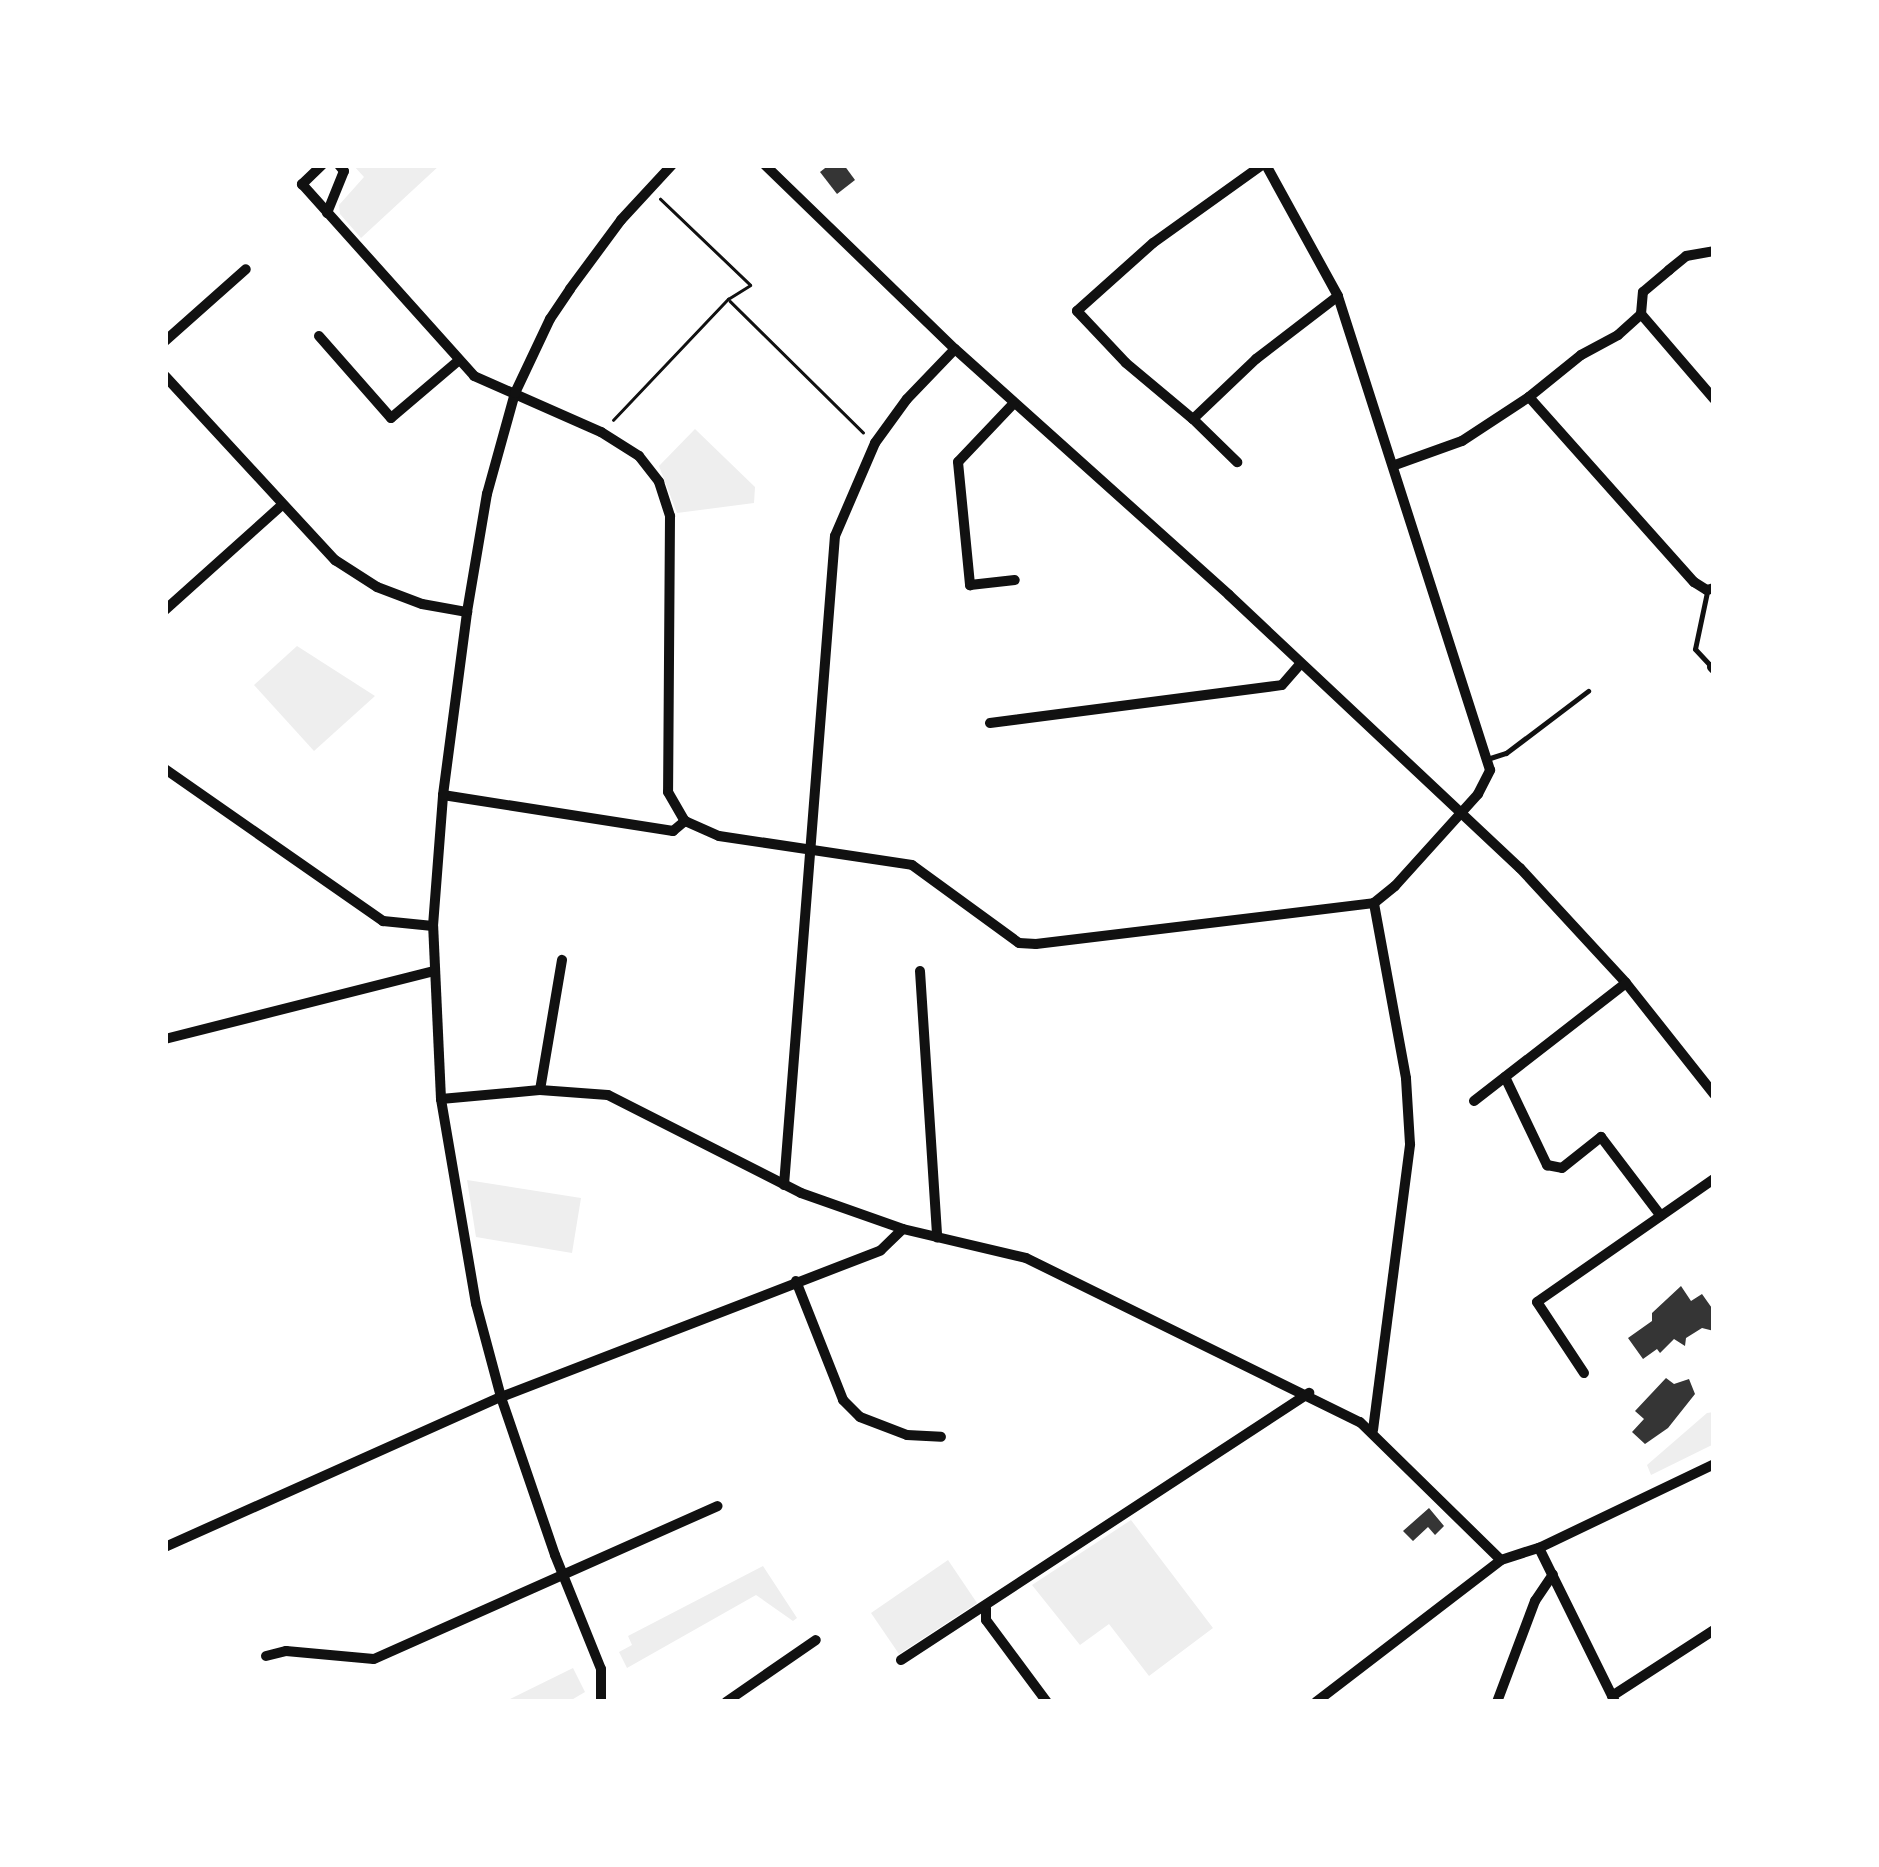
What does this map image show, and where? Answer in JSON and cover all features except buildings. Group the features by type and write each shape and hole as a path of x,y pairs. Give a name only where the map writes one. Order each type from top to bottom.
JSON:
{"street":[{"path":"322,165 302,184 474,376 601,432 639,456 659,482 670,516 668,792 685,821 718,836 912,865 1019,943 1374,902 1395,886 1485,783 1487,758 1338,296 1264,165 1153,244 1077,312 1126,363 1237,462"},
{"path":"327,213 344,171 339,165"},
{"path":"601,1702 601,1670 501,1397 476,1304 441,1099 433,926 443,795 467,612 487,494 514,394 550,319 649,188 672,165"},
{"path":"766,165 954,350 1520,868 1626,982 1714,1094"},
{"path":"1714,251 1686,256 1643,292 1641,314 1714,398"},
{"path":"165,341 246,269"},
{"path":"1192,419 1256,359 1338,296"},
{"path":"1395,465 1462,441 1641,314"},
{"path":"319,336 391,418 458,360"},
{"path":"784,1184 835,536 875,443 907,399 954,350"},
{"path":"165,376 280,506 335,560 377,587 422,604 467,612"},
{"path":"1529,397 1694,582 1711,589"},
{"path":"1014,404 958,462 970,585 1015,580"},
{"path":"165,610 280,506"},
{"path":"990,723 1282,685 1300,664"},
{"path":"165,769 384,922 433,926"},
{"path":"443,795 672,831 685,821"},
{"path":"1372,1430 1410,1144 1406,1078 1374,902"},
{"path":"540,1090 562,960"},
{"path":"165,1039 434,971"},
{"path":"920,971 937,1237"},
{"path":"1474,1102 1626,982"},
{"path":"1504,1077 1547,1165 1562,1168 1601,1137 1661,1216"},
{"path":"441,1099 540,1090 608,1095 784,1184 903,1229 1026,1258 1309,1393 1372,1430 1442,1506 1500,1560"},
{"path":"1584,1373 1537,1302 1714,1180"},
{"path":"165,1547 501,1397 881,1250 903,1229"},
{"path":"796,1281 843,1400 860,1416 908,1435 941,1437"},
{"path":"901,1660 962,1618 986,1608 1068,1549 1158,1495 1309,1393"},
{"path":"1316,1702 1500,1560 1539,1548 1714,1464"},
{"path":"266,1656 286,1651 374,1660 718,1506"},
{"path":"1539,1548 1614,1699 1714,1630"},
{"path":"1496,1702 1535,1601 1553,1574"},
{"path":"986,1608 986,1620 1048,1702"},
{"path":"726,1702 816,1640"}],"lane":[{"path":"1711,589 1695,649 1713,668"},
{"path":"1487,758 1506,754 1588,691"}],"path":[{"path":"601,432 728,299 750,285 649,188"},
{"path":"728,299 875,443"}],"shaded area":[{"path":"353,165 440,165 361,238 340,214 339,205 364,177"},
{"path":"695,429 755,487 754,503 677,513 659,466"},
{"path":"297,646 375,696 314,751 254,685"},
{"path":"467,1180 581,1198 572,1253 476,1237"},
{"path":"1714,1412 1714,1444 1651,1475 1647,1465 1707,1413"},
{"path":"1131,1520 1213,1628 1149,1676 1109,1624 1080,1645 1032,1585"},
{"path":"948,1560 977,1603 899,1654 871,1613"},
{"path":"763,1566 797,1618 793,1621 756,1595 627,1668 619,1652 632,1645 628,1636"},
{"path":"573,1668 585,1692 568,1702 504,1702"}]}
